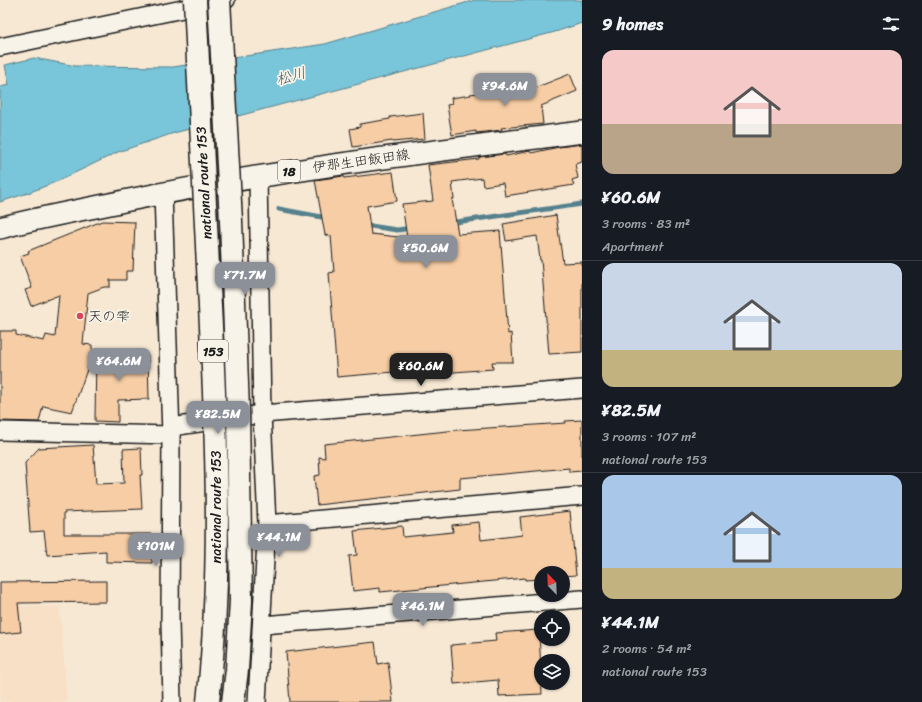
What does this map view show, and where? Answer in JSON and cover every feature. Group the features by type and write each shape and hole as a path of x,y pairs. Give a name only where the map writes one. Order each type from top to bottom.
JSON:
{"highway":[{"name":"national route 153","path":"195,0 215,402 217,481 217,587 214,654 208,702"},
{"name":"national route 153","path":"219,0 231,221 238,434 241,601 237,670 233,702"}],"main road":[{"name":"伊那生田飯田線","path":"0,228 25,221 163,193 258,176 396,156 582,132"}],"street":[{"path":"0,47 226,0"},
{"path":"257,702 267,524 262,414 258,176"},
{"path":"163,193 171,431 170,621 172,702"},
{"path":"0,431 171,431 262,414 582,389"},
{"path":"267,524 582,496"},
{"path":"262,626 582,599"}],"shaded area":[{"path":"20,596 22,606 60,606 67,702 0,702 0,597"}],"water":[{"name":"松川","path":"475,0 582,0 582,23 555,32 174,133 118,152 58,181 0,202 0,87 9,85 5,65 34,58 76,66 173,67 325,44"}],"building":[{"path":"570,74 577,91 541,106 543,124 452,135 447,105 452,104 451,98 514,88 513,85 526,84 527,91"},
{"path":"423,113 425,139 392,141 353,147 350,129 360,127 360,124 390,119 390,117"},
{"path":"582,144 582,162 575,164 578,178 572,180 574,185 505,196 503,183 483,186 482,178 452,182 454,199 452,199 458,234 500,231 508,334 511,333 513,362 492,362 493,369 428,374 427,369 337,377 329,273 334,272 331,236 325,235 315,180 393,172 397,201 367,206 371,234 407,238 402,204 433,201 428,165 479,159 479,157 505,154 506,156 530,151 531,153"},
{"path":"556,215 563,263 582,262 582,352 549,354 541,260 537,236 506,241 503,224"},
{"path":"102,221 135,222 133,271 126,271 126,280 110,280 110,287 104,287 88,293 83,344 92,345 92,349 94,350 72,412 43,406 39,422 0,421 0,331 16,331 16,335 44,341 46,335 55,337 59,295 31,306 25,290 32,288 20,256 29,253 28,251"},
{"path":"96,350 120,351 120,356 148,355 149,399 118,400 118,422 95,421"},
{"path":"582,420 582,471 569,472 569,468 460,478 460,489 317,505 314,476 320,475 319,457 325,458 324,444 457,430 566,423 565,421"},
{"path":"93,445 96,484 124,483 123,449 141,448 142,475 140,475 142,509 64,512 64,534 152,534 152,563 106,562 106,551 47,555 44,531 30,532 25,463 39,448"},
{"path":"570,511 576,575 570,575 570,566 534,566 534,579 525,580 525,578 380,592 380,588 353,591 349,556 357,555 354,531 402,526 403,537 453,532 452,525 479,522 481,540 522,535 520,517"},
{"path":"106,581 106,602 18,603 21,632 0,634 0,582"},
{"path":"534,630 534,646 540,646 540,654 534,654 534,690 542,690 542,694 499,696 498,680 454,684 451,645 496,641 495,633"},
{"path":"375,642 378,664 388,662 393,702 290,702 286,652"}],"waterway":[{"path":"449,223 582,204"},
{"path":"279,209 327,218"},
{"path":"364,225 397,230 412,228"}],"place":[{"name":"天の雫","path":"80,316"}]}
